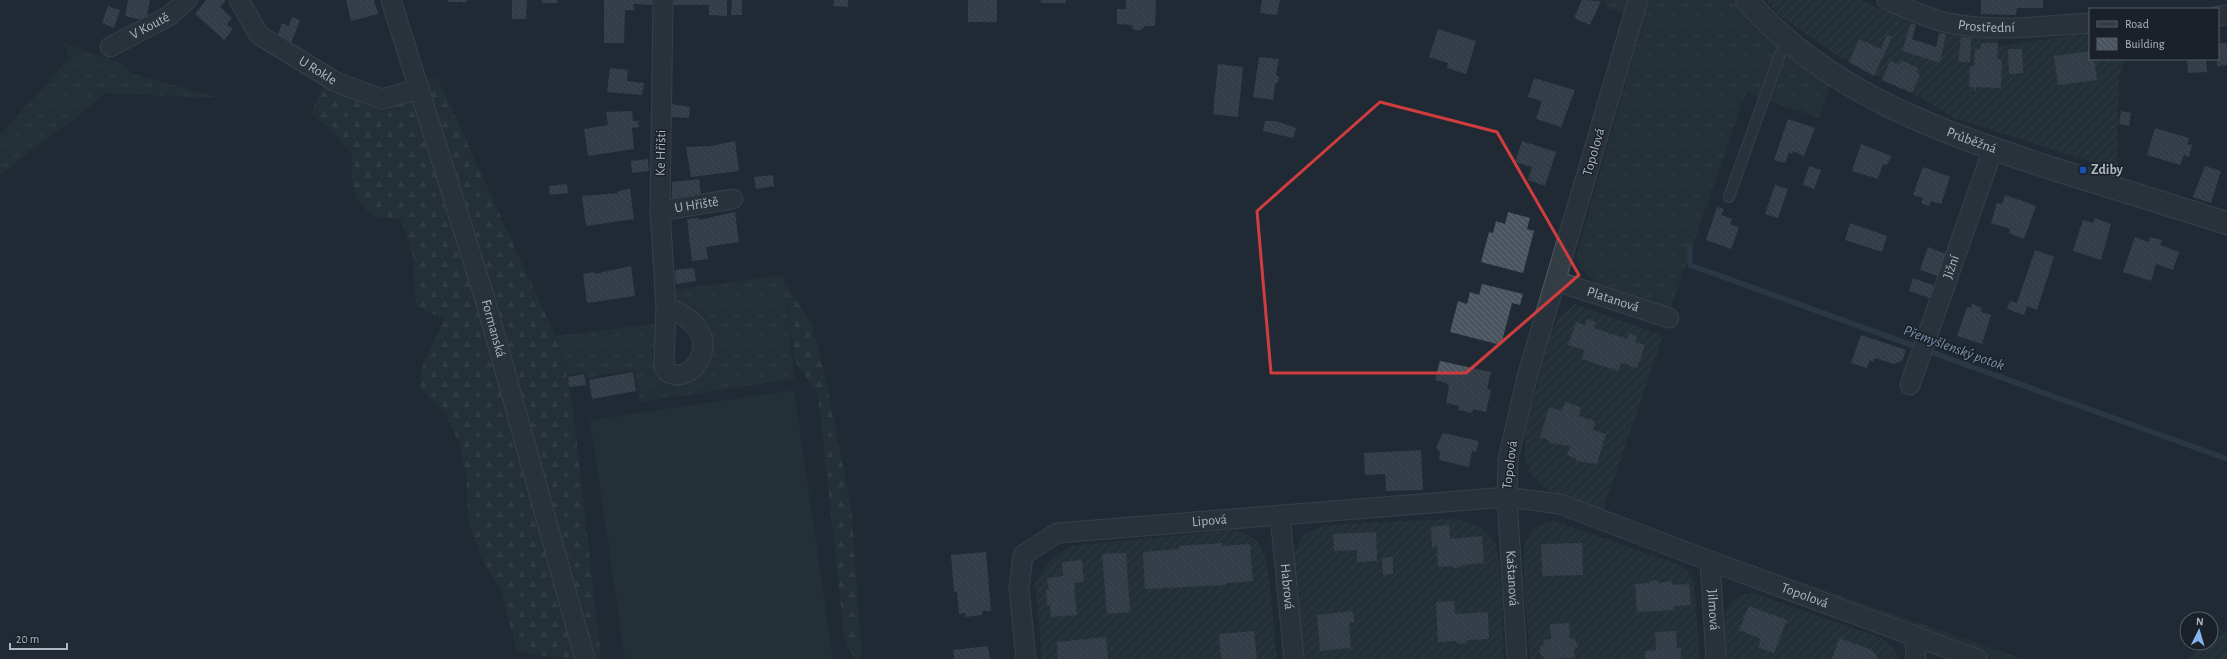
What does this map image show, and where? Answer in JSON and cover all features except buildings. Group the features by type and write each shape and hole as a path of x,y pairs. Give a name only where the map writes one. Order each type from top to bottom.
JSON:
{"street":[{"name":"V Koutě","path":"110,47 169,16 187,0"},
{"name":"U Rokle","path":"239,0 259,35 336,82 382,100 419,89"},
{"name":"Formanská","path":"391,0 485,299 585,659"},
{"name":"Ke Hřišti","path":"663,0 660,211 666,306"},
{"name":"Topolová","path":"1638,0 1528,377 1510,451 1507,497 1560,504 1977,659"},
{"name":"Průběžná","path":"1747,0 1763,18 1813,62 1874,99 1924,123 1993,149 2227,223"},
{"name":"Prostřední","path":"1887,0 1942,22 1972,27 1998,28 2089,23"},
{"name":"Jižní","path":"1910,385 1993,149"},
{"name":"U Hřiště","path":"660,211 733,199"},
{"name":"Platanová","path":"1556,281 1669,318"},
{"name":"Lipová","path":"1026,659 1019,588 1023,555 1057,533 1507,497"},
{"name":"Kaštanová","path":"1507,497 1517,659"},
{"name":"Habrová","path":"1280,515 1294,659"},
{"name":"Jilmová","path":"1710,561 1716,659"},
{"path":"1915,635 1916,659"}],"lane":[{"path":"1729,198 1780,54 1789,42"}],"highlighted area":[{"path":"1380,102 1497,132 1579,275 1466,373 1271,373 1257,211"}],"green space":[{"path":"1602,0 1627,0 1623,14 1605,7 1607,3"},
{"path":"1649,0 1734,0 1767,37 1789,57 1830,84 1819,118 1746,93 1671,308 1597,283 1583,271 1577,258 1577,253"},
{"path":"1766,0 1860,0 1911,23 1902,51 1939,63 1946,34 1998,39 1998,44 2001,46 2088,33 2089,60 2125,60 2119,76 2117,170 1954,118 1912,93 1836,55 1778,14"},
{"path":"61,42 120,63 133,74 219,98 104,93 91,106 0,175 0,135 69,58 65,46"},
{"path":"422,77 438,79 554,333 564,359 573,409 601,659 561,659 517,651 501,591 482,559 469,524 466,473 459,442 444,413 420,387 421,369 444,319 416,306 413,256 401,220 372,216 357,200 352,183 352,154 331,130 311,113 324,85 376,106"},
{"path":"782,275 785,282 794,379 640,402 634,370 586,378 585,372 567,375 564,359 555,336 661,323 659,344 662,385 683,383 700,335 672,290"},
{"path":"785,282 812,326 826,380 851,506 862,659 856,659 845,644 818,395 794,359"},
{"path":"1575,304 1663,336 1603,510 1546,489 1530,473 1525,459 1525,431 1551,332 1561,315"},
{"path":"794,390 833,659 625,659 590,420"},
{"path":"1603,513 2023,659 1987,659 1602,516"},
{"path":"1453,519 1465,521 1482,528 1494,542 1497,551 1501,581 1504,659 1303,659 1293,563 1296,548 1306,534 1318,527 1326,525"},
{"path":"1555,521 1677,564 1688,571 1694,583 1700,659 1530,659 1524,579 1524,549 1528,535 1534,529 1542,524"},
{"path":"1231,530 1250,536 1258,543 1265,554 1277,659 1042,659 1035,583 1052,558 1071,546"},
{"path":"1754,593 1881,638 1894,648 1899,659 1726,659 1724,627 1727,608 1733,601 1742,596"},
{"path":"2227,630 2227,659 2188,659 2199,651 2219,651 2219,636"}],"waterway":[{"name":"Přemyšlenský potok","path":"1690,246 1690,265 2227,459"}],"place":[{"name":"Zdiby","path":"2083,170"}]}
